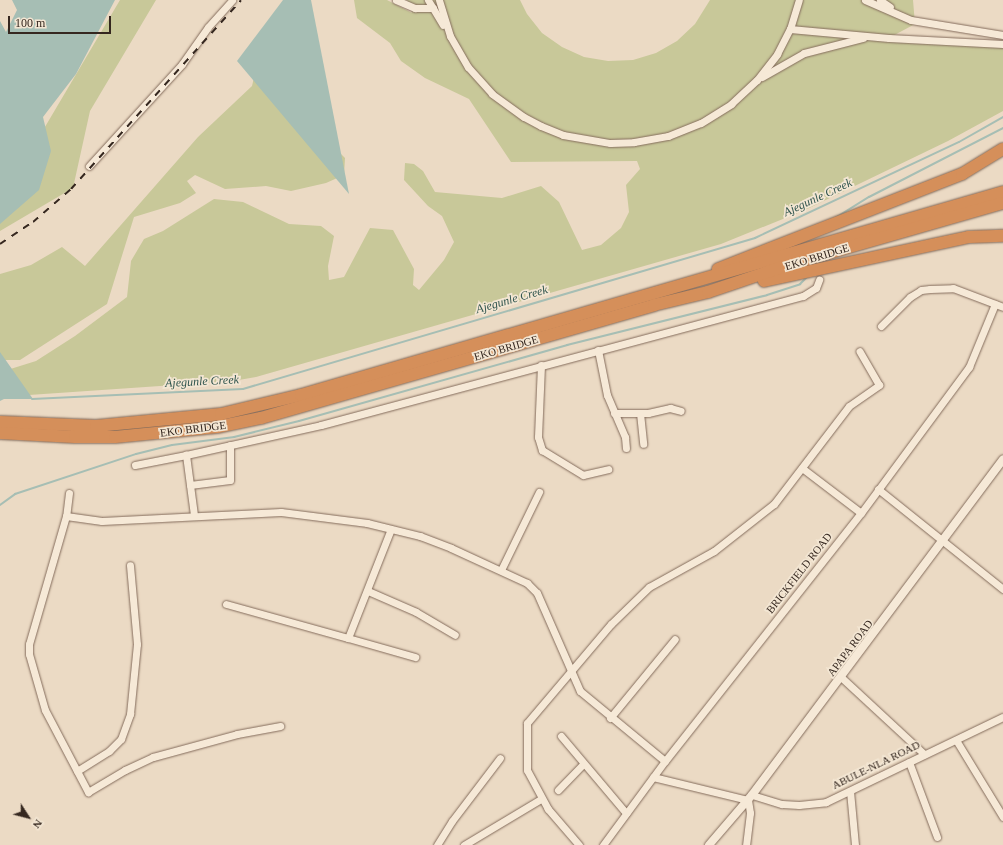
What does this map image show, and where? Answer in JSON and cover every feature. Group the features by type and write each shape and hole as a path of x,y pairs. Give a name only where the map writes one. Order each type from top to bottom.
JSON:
{"highway":[{"path":"682,285 751,254 921,191 962,174 1003,149"},
{"name":"EKO BRIDGE","path":"0,422 96,426 221,414 301,395 1003,192"},
{"name":"EKO BRIDGE","path":"0,433 68,437 115,437 217,427 310,405 654,305 708,292 797,262 1003,203"},
{"path":"708,292 969,236 1003,236"}],"street":[{"path":"90,166 182,64 208,27 232,0"},
{"path":"396,0 415,8 433,8"},
{"path":"428,0 468,67 492,94 524,118 541,126 587,140 634,142 668,136 701,123 723,109 757,80 804,53 855,38 889,38"},
{"path":"439,0 450,36"},
{"path":"757,80 776,54 790,28 799,0"},
{"path":"865,0 911,20 1003,35"},
{"path":"880,0 900,15"},
{"path":"790,28 889,38 1003,44"},
{"path":"135,465 321,425 803,296 816,288 819,280"},
{"path":"881,326 910,297 921,290 953,288 1003,307"},
{"name":"BRICKFIELD ROAD","path":"603,845 665,761 860,513 969,366 995,304"},
{"path":"598,350 607,395 625,437 626,448"},
{"path":"579,845 541,799 527,770 526,726 611,624 649,587 714,551 757,519 774,504 853,402 879,385 859,351"},
{"path":"541,365 538,437 542,450 583,475 608,469"},
{"path":"614,413 640,413 670,408 681,411"},
{"path":"640,413 643,444"},
{"path":"190,485 230,480 230,445"},
{"path":"186,455 194,515"},
{"name":"APAPA ROAD","path":"709,845 750,798 1002,464"},
{"path":"802,468 860,513"},
{"path":"878,489 1003,589"},
{"path":"501,570 539,492"},
{"path":"69,493 66,516 29,644 29,654 45,710 88,792 125,770 153,757 237,734 280,726"},
{"path":"66,516 102,521 194,515 280,512 367,523 426,539 501,570 526,583 537,593 572,672 576,685 584,696 665,761"},
{"path":"348,638 368,592 391,529"},
{"path":"77,771 94,762 121,739 130,714 137,644 130,565"},
{"path":"368,592 416,612 455,635"},
{"path":"226,604 415,657"},
{"path":"610,718 675,639"},
{"path":"842,678 924,754"},
{"name":"ABULE-NLA ROAD","path":"653,777 782,804 811,805 850,791 1003,717"},
{"path":"561,736 583,764 626,813"},
{"path":"956,740 1003,817"},
{"path":"437,845 452,821 500,758"},
{"path":"908,762 936,837"},
{"path":"558,790 583,764"},
{"path":"850,791 855,845"},
{"path":"746,845 750,813 750,798"},
{"path":"464,845 541,799"}],"green space":[{"path":"120,0 156,0 90,111 73,188 0,231 0,203"},
{"path":"354,0 387,0 412,13 407,0 520,0 527,14 542,33 562,47 584,57 608,61 633,60 656,53 677,41 695,24 710,0 913,0 915,24 887,39 1003,45 1003,111 948,141 805,210 721,244 256,377 233,381 29,395 4,371 36,361 75,336 127,297 131,261 144,239 163,231 214,199 243,202 289,224 321,226 334,236 328,266 329,280 344,277 370,228 393,230 414,269 413,285 419,290 444,260 454,242 442,216 428,206 404,180 405,163 414,164 423,171 435,192 502,198 541,186 559,202 582,250 601,245 621,228 629,212 626,185 640,169 637,161 511,162 469,99 425,78 401,61 390,43 357,18"},
{"path":"256,69 345,158 344,175 326,183 291,191 266,186 225,189 195,175 187,181 196,193 180,203 134,217 107,304 20,360 0,360 0,274 31,265 62,247 85,266 198,137 252,86"}],"shaded area":[{"path":"12,0 115,0 76,74 43,117 51,151 39,190 0,224 0,21 6,32 17,10"},
{"path":"283,0 311,0 349,194 237,61"},
{"path":"0,352 33,399 4,399 0,401"}],"waterway":[{"name":"Ajegunle Creek","path":"32,399 243,389 755,238 959,142 1003,117"},
{"path":"835,218 869,197 1003,128"},
{"path":"0,505 15,494 136,454 172,445 234,437 299,421 567,345 767,295 800,284 808,276"}],"railway":[{"path":"0,244 33,222 71,189 241,0"}]}
